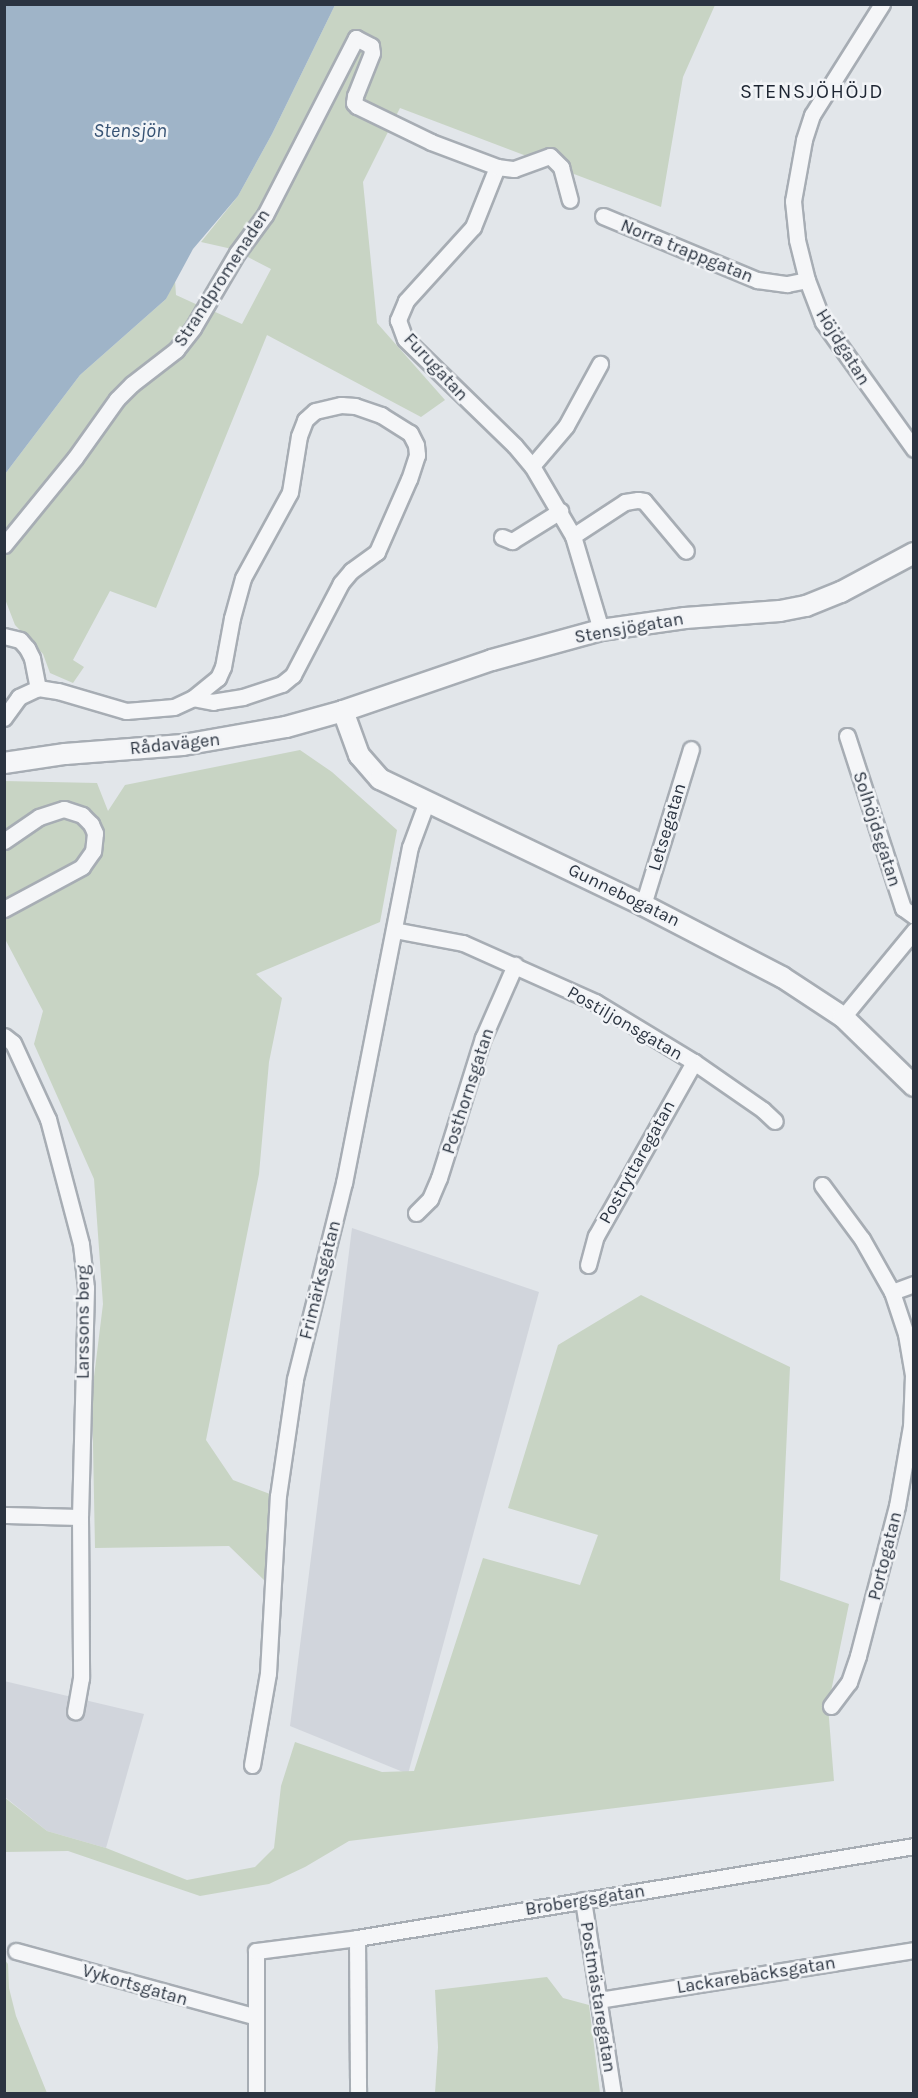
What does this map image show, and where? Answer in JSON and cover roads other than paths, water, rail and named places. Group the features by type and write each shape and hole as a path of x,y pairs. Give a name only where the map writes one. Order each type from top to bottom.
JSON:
{"street":[{"name":"Höjdgatan","path":"882,4 812,115 804,140 793,201 797,240 807,280 823,322 914,449"},
{"name":"Strandpromenaden","path":"4,545 75,458 117,399 132,384 176,350 194,328 237,254 265,215 356,38 371,46 372,53 355,96 354,103 357,106 431,142 497,167"},
{"path":"497,167 514,169 550,156 561,167 570,200"},
{"name":"Furugatan","path":"497,167 473,227 406,301 398,320 405,339 532,466 573,536 601,630"},
{"name":"Norra trappgatan","path":"603,216 757,280 787,284 807,280"},
{"path":"532,466 566,426 600,364"},
{"path":"4,718 19,697 38,688 58,691 126,711 174,707 193,698 218,678 223,667 232,618 243,578 290,492 305,420 324,407 355,406 381,416 410,433 416,445 417,455 396,512 377,552 351,571 341,583 293,675 282,684 243,697 213,702 193,698"},
{"path":"573,536 625,502 638,500 644,501 686,551"},
{"path":"502,537 512,541 560,511"},
{"name":"Stensjögatan","path":"343,711 492,660 601,630 686,618 780,611 806,606 842,592 914,553"},
{"path":"5,632 20,640 27,648 32,658 38,688"},
{"name":"Rådavägen","path":"4,763 207,742 286,727 343,711"},
{"name":"Gunnebogatan","path":"343,711 352,743 372,773 389,785 643,905 782,977 843,1017 914,1086"},
{"name":"Solhöjdsgatan","path":"847,736 903,908 914,916"},
{"name":"Letsegatan","path":"643,905 691,749"},
{"name":"Frimärksgatan","path":"252,1765 267,1673 278,1496 295,1379 344,1183 410,847 427,801"},
{"path":"4,841 39,817 64,809 82,815 95,833 93,851 82,867 4,909"},
{"name":"Postiljonsgatan","path":"394,930 463,943 595,1002 694,1062 763,1110 775,1121"},
{"path":"843,1017 914,931"},
{"name":"Posthornsgatan","path":"416,1213 430,1199 439,1178 483,1038 515,965"},
{"name":"Larssons berg","path":"4,1036 13,1043 48,1119 81,1244 86,1288 80,1517 81,1678 75,1711"},
{"name":"Postryttaregatan","path":"588,1265 596,1236 694,1062"},
{"name":"Portogatan","path":"822,1185 862,1239 892,1292 906,1334 913,1375 911,1426 897,1506 858,1656 849,1682 831,1706"},
{"path":"892,1292 914,1284"},
{"path":"4,1515 80,1517"},
{"name":"Brobergsgatan","path":"254,2016 256,1951 357,1938 914,1846"},
{"name":"Postmästaregatan","path":"583,1900 613,2094"},
{"path":"357,1938 358,2094"},
{"name":"Lackarebäcksgatan","path":"599,2000 914,1950"},
{"name":"Vykortsgatan","path":"16,1951 254,2016"},
{"path":"254,2016 256,2094"}],"water":[{"name":"Stensjön","path":"5,4 335,5 272,134 238,196 193,249 166,299 80,375 5,474"}],"district":[{"name":"STENSJÖHÖJD","path":"812,91"}]}
